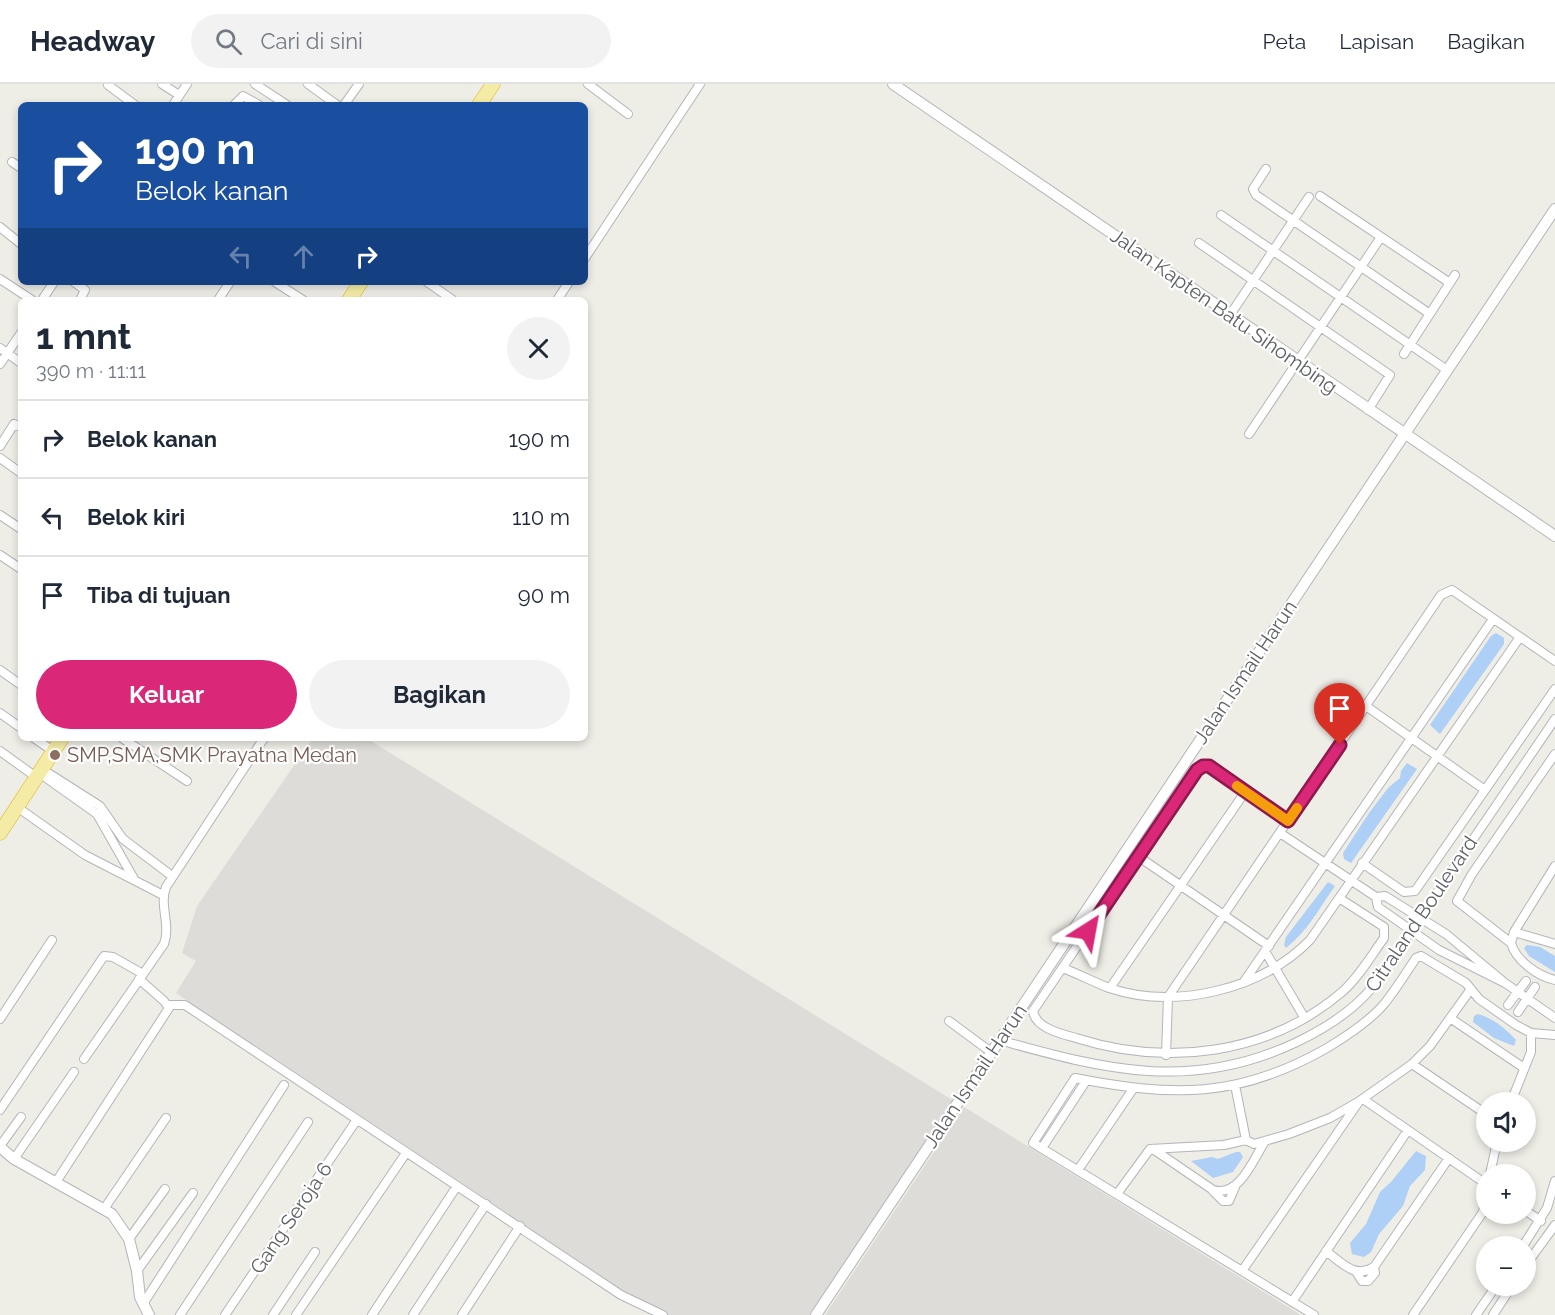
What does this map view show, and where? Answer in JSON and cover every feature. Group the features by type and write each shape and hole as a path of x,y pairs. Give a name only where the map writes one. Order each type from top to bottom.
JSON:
{"highway":[{"path":"481,102 493,84"},
{"path":"0,833 60,741"}],"street":[{"path":"162,84 179,95"},
{"path":"175,102 187,84"},
{"path":"255,84 282,102"},
{"path":"308,84 333,102"},
{"path":"346,102 359,84"},
{"path":"588,84 627,114"},
{"path":"588,253 700,84"},
{"name":"Jalan Kapten Batu Sihombing","path":"893,84 1555,536"},
{"path":"108,85 131,102"},
{"path":"237,102 243,96 254,102"},
{"path":"12,162 18,166"},
{"path":"1266,169 1253,189 1254,193 1430,314"},
{"path":"1320,196 1381,237 1453,279 1404,354"},
{"path":"1230,315 1309,197"},
{"name":"Jalan Ismail Harun","path":"816,1315 1555,209"},
{"path":"1221,215 1447,370"},
{"path":"0,227 18,242"},
{"path":"1249,434 1381,237"},
{"path":"1199,243 1390,375 1368,410"},
{"path":"0,279 27,297"},
{"path":"78,285 86,290 82,297"},
{"path":"280,285 298,297"},
{"path":"431,285 449,297"},
{"path":"0,364 4,351 18,336"},
{"path":"4,351 18,361"},
{"path":"0,446 14,423 18,425"},
{"path":"0,458 18,471"},
{"path":"0,516 18,528"},
{"path":"0,555 18,567"},
{"path":"1166,1055 1168,997 1365,706 1446,591 1452,590 1555,661"},
{"path":"1242,984 1493,619"},
{"path":"1063,968 1110,988 1168,997 1216,991 1242,984 1275,968 1310,940 1520,637"},
{"path":"0,670 18,683"},
{"path":"1362,863 1404,892 1415,891 1555,688"},
{"path":"1365,706 1485,790"},
{"path":"0,713 18,726"},
{"name":"Citraland Boulevard","path":"999,1040 1090,1064 1170,1074 1248,1062 1312,1035 1341,1017 1364,998 1555,719"},
{"path":"38,741 53,752"},
{"path":"127,741 188,781"},
{"path":"84,1059 165,940 163,895 172,876 262,741"},
{"path":"0,751 100,806 123,839 172,876"},
{"path":"1511,943 1461,907 1457,901 1458,896 1555,754"},
{"path":"1288,821 1209,766 1203,766 1197,770 1033,1011 1034,1017 1041,1024 1103,1047 1166,1055 1225,1048 1260,1038 1304,1017 1342,992 1384,938 1384,927 1339,898"},
{"path":"40,774 97,814 135,879"},
{"path":"1110,988 1245,792"},
{"path":"17,807 85,855 163,895"},
{"path":"1280,833 1376,897 1384,896 1446,934 1504,983 1555,1018"},
{"path":"1139,857 1224,915 1267,948 1275,968 1304,1017"},
{"path":"1555,866 1552,875 1514,932 1511,943 1530,975 1539,982 1555,980"},
{"path":"1376,897 1378,907 1439,950 1504,983"},
{"path":"1514,932 1555,945"},
{"path":"0,1019 52,940"},
{"path":"0,1110 104,956 113,957 141,976 168,1005 185,1005 356,1121 520,1226 621,1295 663,1315"},
{"path":"1314,1315 1033,1143 1075,1078 1133,1089 1172,1092 1235,1085 1271,1075 1306,1060 1339,1041 1384,1004 1416,958 1421,956 1466,983 1479,999 1505,1010 1531,1033 1555,1035"},
{"path":"1505,1010 1530,975"},
{"path":"1514,1017 1539,982"},
{"path":"1117,1194 1145,1153 1153,1149 1205,1147 1246,1140 1254,1144 1330,1118 1361,1100 1412,1064 1430,1046 1471,989"},
{"path":"56,1182 164,1017 168,1005"},
{"path":"1450,1018 1524,1068"},
{"path":"949,1021 992,1052"},
{"path":"1515,1092 1531,1052 1531,1033"},
{"path":"1412,1064 1476,1107"},
{"path":"14,1159 74,1072"},
{"path":"143,1304 284,1085"},
{"path":"1235,1085 1246,1140"},
{"path":"1078,1170 1133,1089"},
{"path":"1361,1100 1476,1177"},
{"path":"1242,1271 1361,1100"},
{"path":"21,1117 0,1146 14,1159 112,1214 129,1239 143,1304 149,1315"},
{"path":"104,1209 166,1118"},
{"name":"Gang Seroja 6","path":"225,1315 356,1121"},
{"path":"180,1315 308,1122"},
{"path":"1292,1302 1408,1130"},
{"path":"1153,1149 1213,1190 1223,1201 1229,1201 1235,1187 1266,1141"},
{"path":"296,1315 406,1153"},
{"path":"1326,1251 1357,1273 1362,1281 1368,1281 1375,1273 1374,1267 1449,1158"},
{"path":"1530,1236 1540,1221 1555,1181"},
{"path":"372,1315 457,1186"},
{"path":"129,1239 165,1189"},
{"path":"137,1271 193,1193"},
{"path":"413,1315 486,1204"},
{"path":"1536,1218 1540,1221"},
{"path":"1413,1315 1476,1222"},
{"path":"1536,1251 1555,1225"},
{"path":"462,1315 520,1226"},
{"path":"273,1315 315,1252"},
{"path":"1476,1315 1489,1296"},
{"path":"1493,1315 1505,1296"}],"shaded area":[{"path":"311,741 371,741 954,1101 809,1315 664,1315 635,1304 176,993 196,961 182,953 197,906"},
{"path":"964,1107 1301,1315 825,1315"}],"water":[{"path":"1496,633 1504,638 1504,644 1440,734 1430,725 1491,636"},
{"path":"1407,763 1417,769 1351,863 1344,859 1343,853 1369,813 1388,788 1400,778 1401,771"},
{"path":"1328,882 1335,886 1307,927 1286,948 1284,945 1286,937"},
{"path":"1527,945 1540,947 1555,956 1555,972 1529,956 1524,948"},
{"path":"1478,1014 1494,1021 1508,1032 1516,1040 1514,1046 1494,1038 1473,1022 1474,1016"},
{"path":"1416,1151 1426,1156 1425,1170 1410,1186 1403,1206 1379,1234 1371,1252 1364,1257 1352,1254 1350,1243 1366,1224 1380,1192"},
{"path":"1240,1152 1243,1157 1233,1172 1213,1178 1191,1161 1212,1157 1218,1159"}],"slow traffic":[{"path":"1237,786 1288,821 1297,808"}],"place":[{"name":"SMP,SMA,SMK Prayatna Medan","path":"55,755"}],"route":[{"path":"1088,931 1197,770 1203,766 1209,766 1288,821 1340,745"}]}
